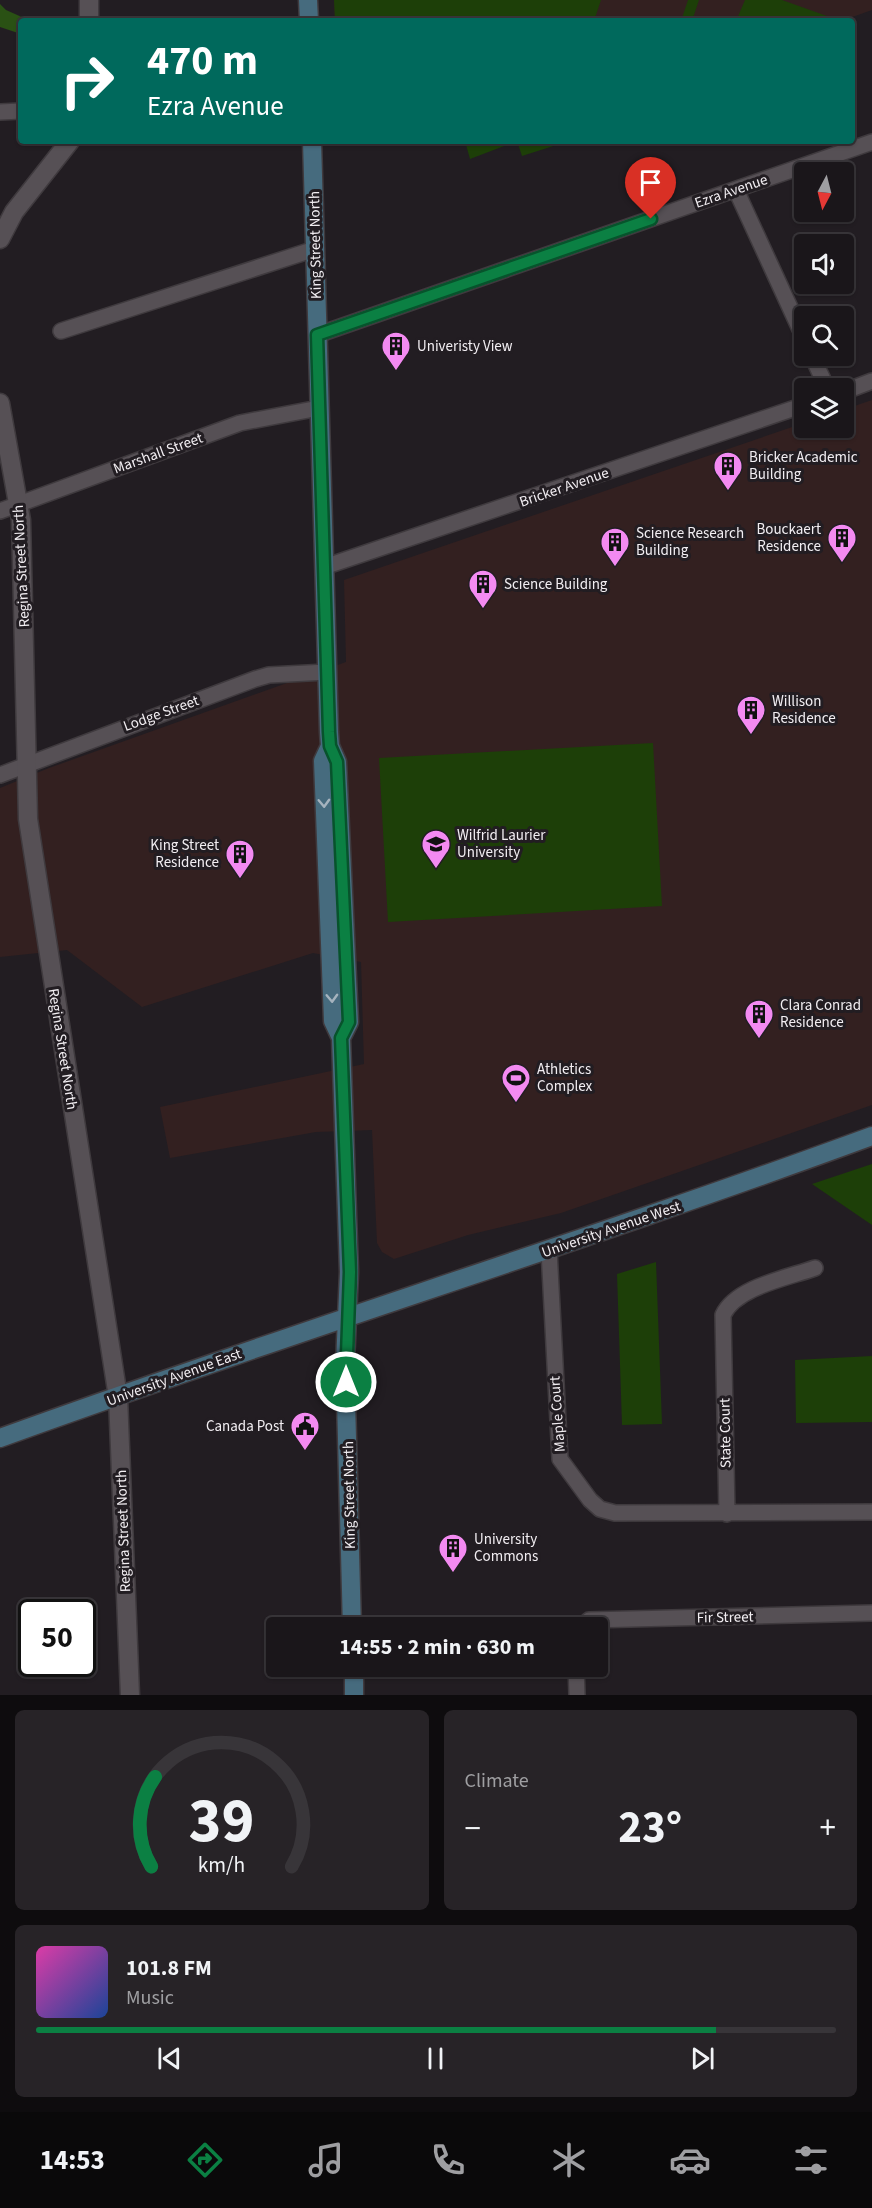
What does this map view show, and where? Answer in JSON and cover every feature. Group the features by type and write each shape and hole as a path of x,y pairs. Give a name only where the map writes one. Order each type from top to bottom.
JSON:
{"main road":[{"path":"308,0 309,18"},
{"name":"King Street North","path":"312,144 330,746 323,761 333,1021 341,1038 350,1272 345,1363 352,1617"},
{"name":"University Avenue West","path":"348,1317 549,1250 872,1136"},
{"name":"University Avenue East","path":"0,1438 348,1317"},
{"path":"354,1677 354,1695"}],"street":[{"path":"89,0 90,18"},
{"path":"0,112 18,111"},
{"name":"Ezra Avenue","path":"317,335 872,142"},
{"path":"0,239 14,212 68,144"},
{"path":"736,190 794,316"},
{"path":"61,332 315,249"},
{"path":"854,388 872,381"},
{"name":"Regina Street North","path":"0,404 19,503 28,819 118,1397 130,1695"},
{"name":"Marshall Street","path":"0,511 240,423 319,408"},
{"name":"Bricker Avenue","path":"324,567 794,408"},
{"name":"Lodge Street","path":"0,775 255,679 269,675 327,672"},
{"name":"Maple Court","path":"549,1250 557,1441 560,1460 600,1509 615,1513 727,1514"},
{"name":"State Court","path":"727,1514 723,1315 728,1305 740,1295 815,1268"},
{"path":"727,1514 872,1512"},
{"name":"Fir Street","path":"608,1620 872,1613"},
{"path":"576,1677 577,1695"}],"shaded area":[{"path":"334,0 872,0 872,10 849,18 335,18"},
{"name":"Wilfrid Laurier University","path":"872,400 872,1105 561,1213 468,1235 394,1259 382,1252 377,1243 372,1130 316,1132 170,1158 160,1107 364,1064 361,962 313,953 142,1007 67,950 0,957 0,788 49,768 346,662 344,580 794,426 794,438 854,438 854,406"}],"green space":[{"path":"334,0 601,0 595,18 335,18"},
{"path":"688,0 699,0 693,18 682,18"},
{"path":"745,0 782,0 833,18 737,18"},
{"path":"0,4 6,10 24,18 18,18 18,33 0,27"},
{"path":"466,144 509,144 470,159"},
{"path":"518,144 560,144 522,156"},
{"path":"653,743 662,906 388,922 379,758"},
{"path":"872,1164 872,1225 812,1184"},
{"path":"656,1262 662,1424 622,1425 617,1274"},
{"path":"872,1356 872,1422 796,1423 795,1360"}],"place":[{"name":"Univeristy View","path":"396,372"},
{"name":"Bricker Academic Building","path":"728,492"},
{"name":"Bouckaert Residence","path":"842,564"},
{"name":"Science Research Building","path":"615,568"},
{"name":"Science Building","path":"483,610"},
{"name":"Willison Residence","path":"751,736"},
{"name":"Wilfrid Laurier University","path":"436,870"},
{"name":"King Street Residence","path":"240,880"},
{"name":"Clara Conrad Residence","path":"759,1040"},
{"name":"Athletics Complex","path":"516,1104"},
{"name":"Canada Post","path":"305,1452"},
{"name":"University Commons","path":"453,1574"}],"route":[{"path":"346,1382 350,1272 341,1038 349,1022 337,762 330,746 329,732 317,335 651,219"}]}
